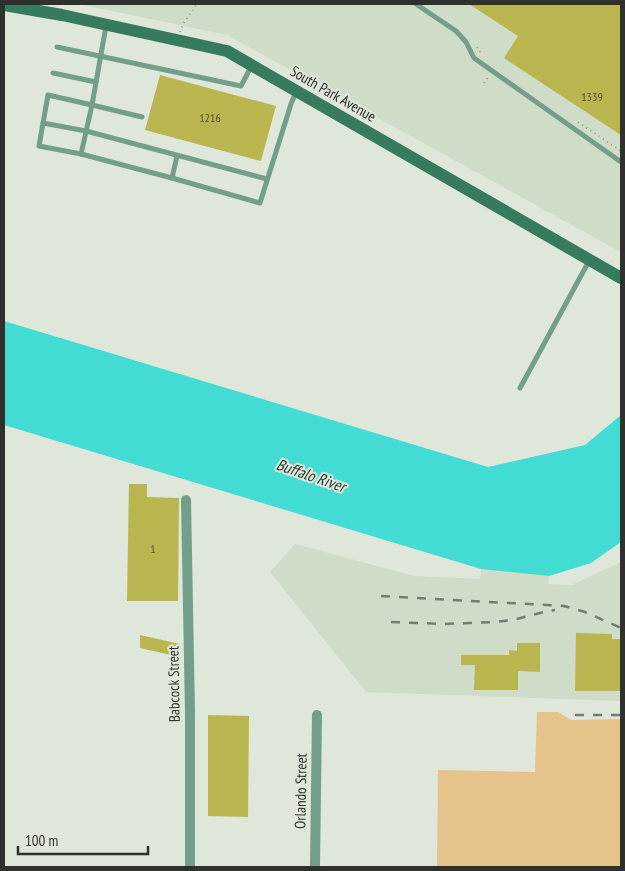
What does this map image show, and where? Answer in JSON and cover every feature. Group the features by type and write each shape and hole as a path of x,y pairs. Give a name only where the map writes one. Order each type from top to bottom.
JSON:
{"street":[{"name":"South Park Avenue","path":"4,4 221,49 252,65 621,278"},
{"name":"Babcock Street","path":"186,500 190,713 190,867"},
{"name":"Orlando Street","path":"315,867 317,715"}],"lane":[{"path":"416,4 456,31 466,42 474,58 621,162"},
{"path":"81,154 106,25"},
{"path":"57,47 241,86 252,65"},
{"path":"53,72 96,82"},
{"path":"142,118 92,104 48,95 39,146 81,154 260,203 296,91"},
{"path":"43,123 86,131 268,180"},
{"path":"172,178 177,156"},
{"path":"520,388 590,260"}],"path":[{"path":"177,40 183,24 197,4"},
{"path":"475,44 483,57"},
{"path":"574,120 621,150"}],"shaded area":[{"path":"79,4 621,4 621,252 227,35"},
{"path":"295,544 414,576 480,579 481,569 549,576 548,584 572,585 621,562 621,701 366,692 270,572"},
{"path":"537,712 558,712 571,720 621,719 621,867 437,867 438,770 535,772"}],"water":[{"name":"Buffalo River","path":"4,321 488,467 585,445 621,415 621,542 591,563 549,576 481,569 4,425"}],"building":[{"path":"469,4 621,4 621,135 504,58 518,36"},
{"path":"160,75 276,106 261,161 145,130"},
{"path":"129,484 147,484 147,497 179,498 178,601 127,601"},
{"path":"576,633 612,634 612,639 621,639 621,691 575,691"},
{"path":"140,635 180,644 180,657 140,648"},
{"path":"517,643 540,643 540,672 518,671 518,690 474,690 475,665 461,665 461,655 509,655 509,650 517,651"},
{"path":"208,715 249,716 248,817 208,816"}],"railway":[{"path":"381,596 564,606 585,612 621,628"},
{"path":"391,622 444,624 495,622 513,620 555,610"},
{"path":"575,715 621,715"}]}
